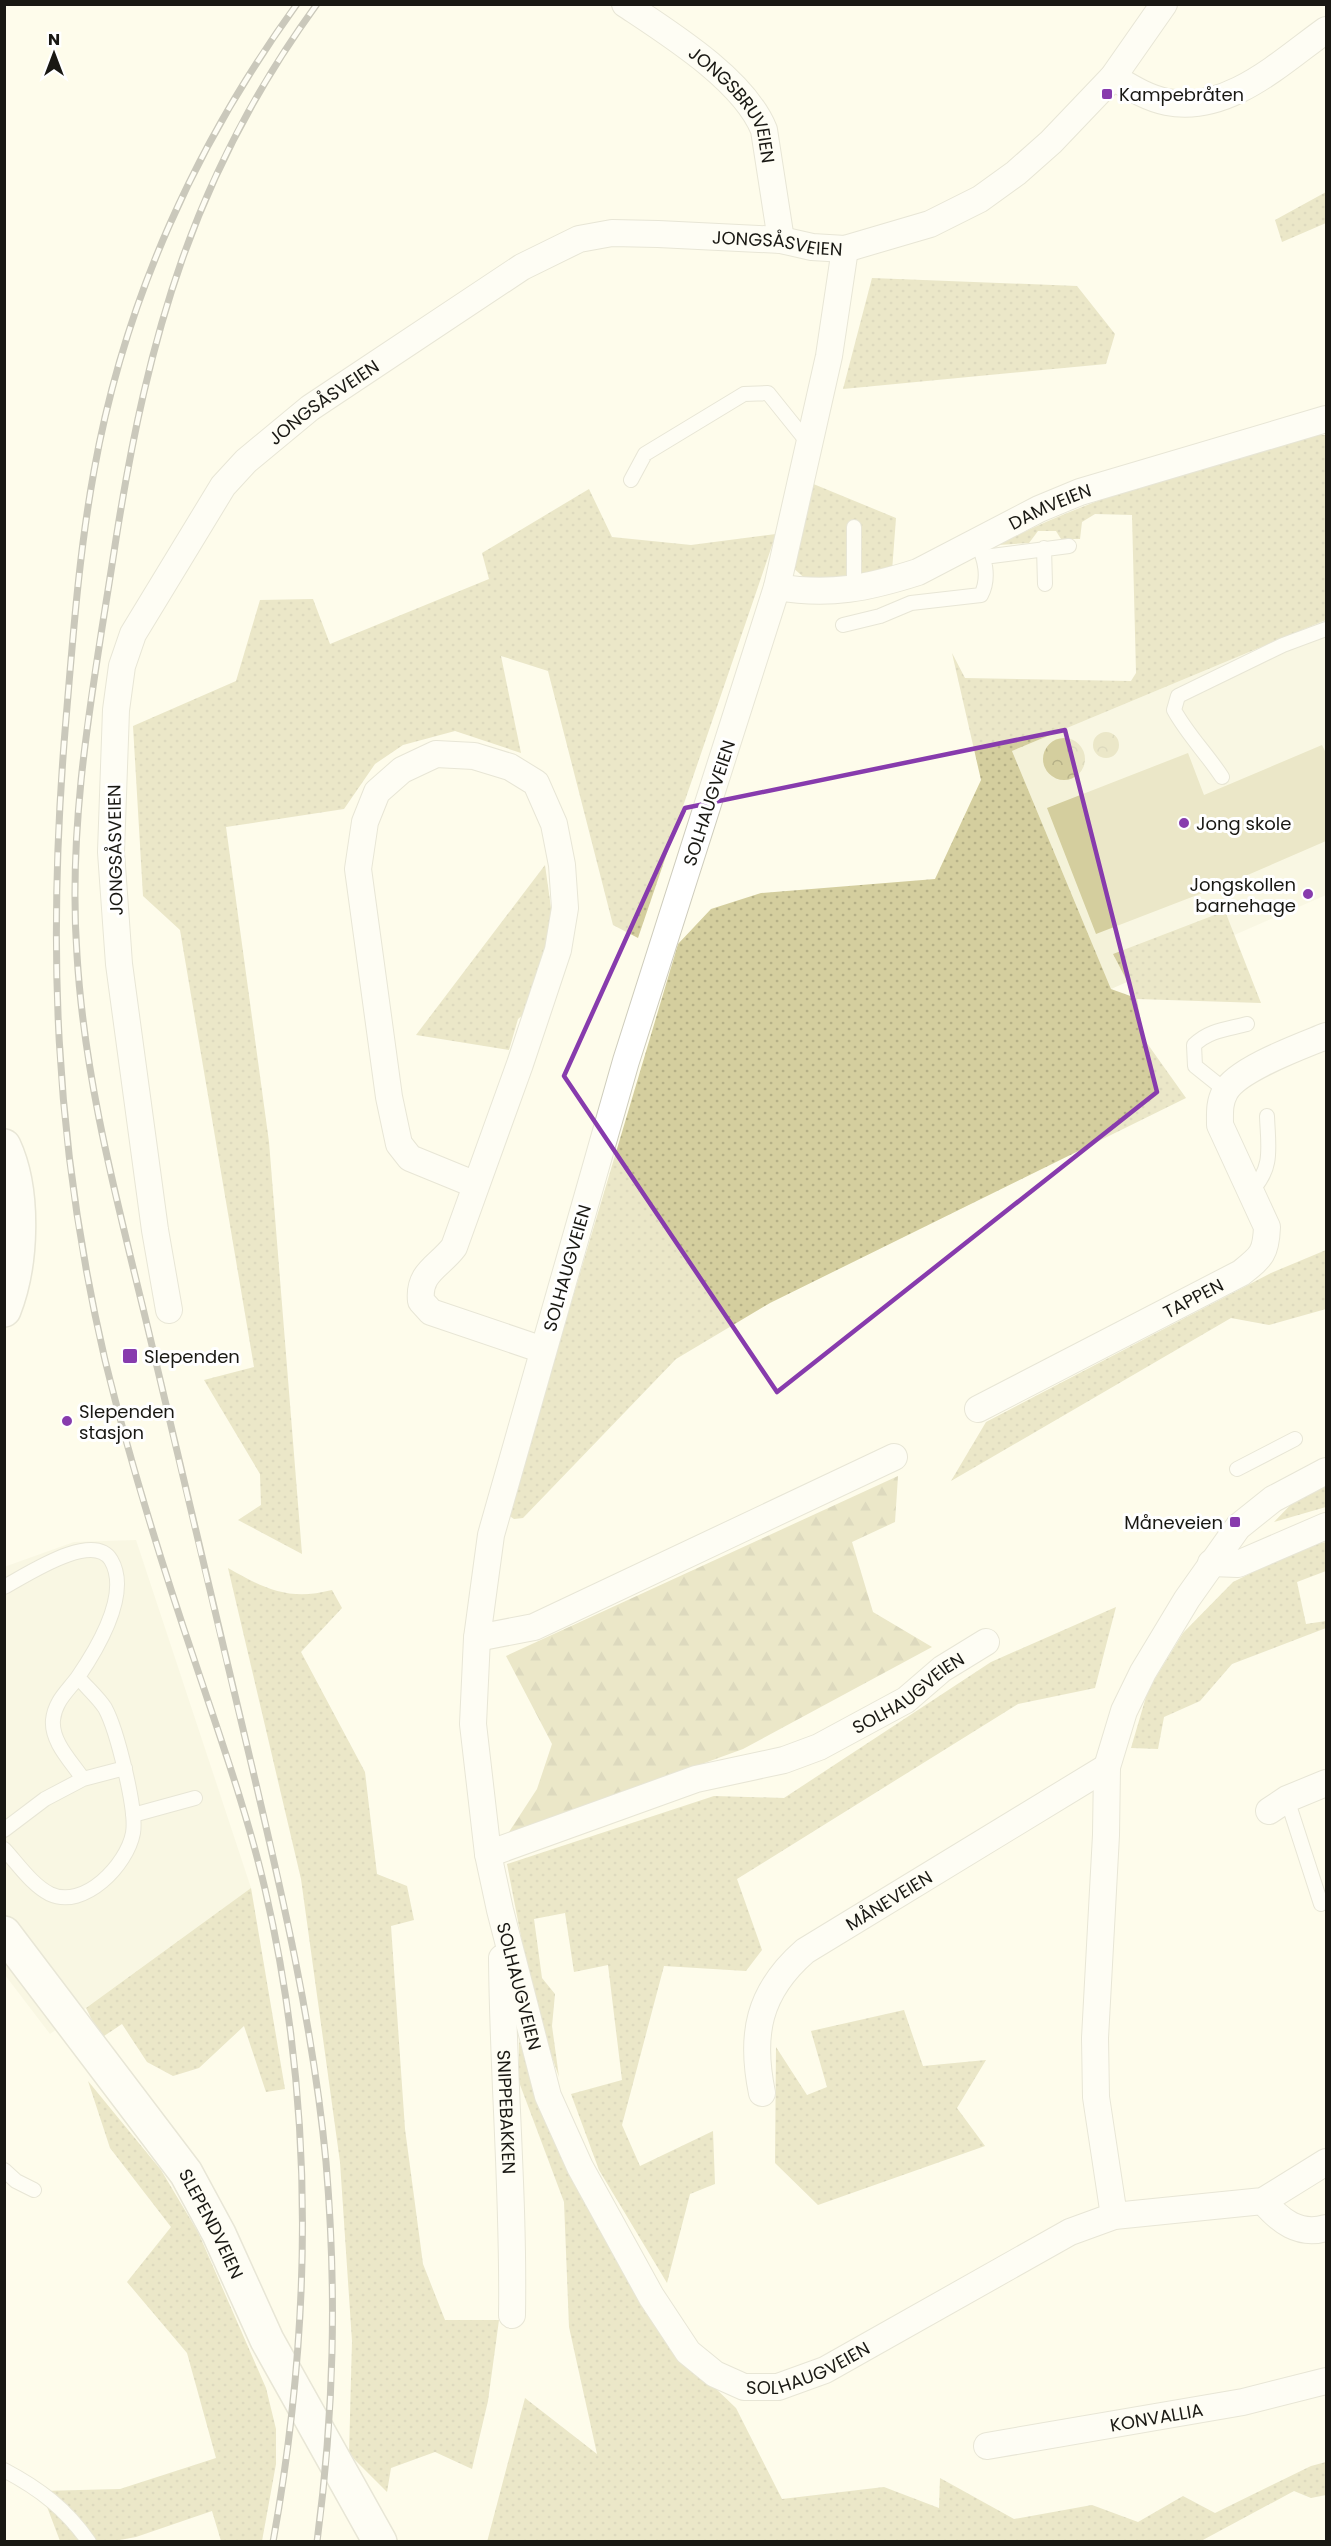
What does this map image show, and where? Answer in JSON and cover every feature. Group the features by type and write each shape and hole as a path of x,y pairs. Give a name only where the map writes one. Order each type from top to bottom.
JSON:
{"main road":[{"path":"4,1146 15,1183 11,1242 17,1268 4,1310"},
{"name":"SLEPENDVEIEN","path":"4,1933 186,2173 219,2234 272,2349 380,2541"}],"street":[{"name":"JONGSBRUVEIEN","path":"625,4 728,80 752,107 764,130 780,240"},
{"name":"JONGSÅSVEIEN","path":"169,1310 119,964 111,852 116,710 122,666 133,634 223,486 246,461 310,408 522,267 579,239 612,233 780,240 812,247 845,249 930,224 980,199 1016,173 1051,142 1113,77 1164,4"},
{"path":"1113,77 1140,93 1168,102 1226,98 1326,30"},
{"name":"SOLHAUGVEIEN","path":"845,249 829,356 777,587 626,1061 491,1535 477,1638 473,1724 488,1854 500,1910 548,2096 579,2167 651,2296 688,2352 715,2374 744,2387 778,2387 825,2370 1070,2232 1114,2216 1263,2200 1326,2162"},
{"name":"DAMVEIEN","path":"777,587 808,592 854,590 918,572 980,549 1039,509 1080,492 1326,419"},
{"name":"SOLHAUGVEIEN","path":"476,1185 410,1158 399,1144 385,1074 358,869 365,822 377,792 402,770 436,754 474,756 510,767 536,783 554,824 562,865 565,908 558,950 476,1185 454,1247 445,1259 426,1273 419,1289 421,1301 431,1311 543,1350"},
{"path":"1223,1098 1253,1069 1326,1036"},
{"name":"TAPPEN","path":"978,1409 1241,1273 1261,1257 1267,1245 1267,1227 1220,1125 1223,1098"},
{"path":"477,1638 534,1628 894,1456"},
{"path":"1114,2216 1096,2097 1095,2038 1106,1835 1107,1767 1124,1711 1143,1672 1211,1563 1238,1527 1255,1511 1326,1471"},
{"path":"1211,1563 1238,1564 1326,1527"},
{"name":"SOLHAUGVEIEN","path":"488,1854 696,1779 784,1760 819,1746 906,1701 942,1669 986,1642"},
{"name":"MÅNEVEIEN","path":"762,2094 755,2060 757,2032 774,1984 789,1965 805,1951 1107,1767"},
{"path":"1278,1805 1326,1783"},
{"name":"SNIPPEBAKKEN","path":"500,1910 503,2030 514,2226 512,2315"},
{"path":"1263,2200 1287,2225 1315,2232 1326,2228"},
{"name":"KONVALLIA","path":"987,2446 1243,2402 1326,2380"}],"lane":[{"path":"631,480 645,454 744,394 768,393 809,444"},
{"path":"854,527 854,590"},
{"path":"843,625 880,616 911,603 981,595 984,589 980,549 1069,546"},
{"path":"1044,548 1045,584"},
{"path":"1222,777 1206,752 1185,730 1173,710 1178,696 1283,645 1326,629"},
{"path":"1223,1098 1195,1066 1194,1045 1202,1037 1214,1031 1248,1024"},
{"path":"1251,1191 1263,1179 1268,1162 1267,1116"},
{"path":"1237,1468 1295,1439"},
{"path":"4,1587 45,1564 75,1552 96,1550 108,1555 114,1566 118,1582 111,1618 78,1677 57,1703 53,1731 83,1779"},
{"path":"4,1849 38,1886 51,1895 69,1898 96,1888 123,1858 133,1834 133,1815 125,1768 105,1708 78,1677"},
{"path":"4,1830 45,1800 83,1779 125,1768"},
{"path":"133,1815 195,1798"},
{"path":"1278,1805 1322,1904"},
{"path":"4,2170 16,2181 34,2190"},
{"path":"4,2470 34,2486 60,2506 89,2541"}],"highlighted area":[{"path":"1065,730 1157,1092 777,1392 564,1076 685,808"}],"shaded area":[{"name":"Jong skole","path":"1326,620 1326,895 1111,989 1012,751"},
{"path":"136,1540 251,1888 50,2034 5,1975 4,1567 74,1542"}],"green space":[{"path":"1326,192 1326,223 1282,242 1275,220"},
{"path":"872,278 1077,286 1115,334 1106,364 843,389"},
{"path":"1302,435 1326,435 1326,620 1012,751 1111,989 1136,998 1113,954 1225,911 1261,1003 1137,999 1144,1039 1186,1098 770,1303 676,1359 523,1518 514,1519 508,1515 678,944 711,909 761,893 935,879 981,780 952,653 965,678 1131,681 1136,673 1132,515 1095,514 1082,522 1080,539 1061,539 1056,531 1038,531 1029,543 998,545 1072,511 1147,483"},
{"path":"811,483 896,518 892,571 809,582 791,566"},
{"path":"589,489 612,537 691,545 776,534 638,938 613,925 548,671 501,656 521,753 455,731 403,745 375,764 344,809 226,827 269,1142 302,1554 238,1520 261,1505 260,1474 204,1380 254,1367 180,930 143,896 133,726 236,681 260,600 313,599 330,644 489,579 482,553"},
{"path":"1106,732 1115,736 1119,745 1115,754 1106,758 1097,754 1093,745 1097,736"},
{"path":"1064,738 1072,739 1079,744 1084,751 1084,767 1079,774 1072,779 1064,780 1056,779 1049,774 1044,767 1043,759 1044,751 1049,744 1056,739"},
{"path":"1322,745 1326,753 1326,841 1236,880 1096,934 1047,808 1188,753 1204,795"},
{"path":"545,865 555,936 540,1001 518,1019 509,1050 416,1035"},
{"path":"1326,1250 1326,1309 1269,1325 1231,1318 951,1481 986,1422 1271,1273"},
{"path":"898,1476 895,1522 852,1542 873,1612 932,1647 743,1749 507,1835 537,1789 552,1744 506,1656"},
{"path":"1326,1484 1326,1507 1274,1522 1299,1496"},
{"path":"1326,1542 1326,1571 1297,1582 1306,1624 1326,1621 1326,1628 1232,1664 1200,1701 1164,1717 1158,1749 1131,1748 1148,1690 1183,1633 1233,1582 1304,1547"},
{"path":"228,1568 254,1582 278,1591 303,1594 332,1590 342,1608 301,1652 365,1772 377,1874 407,1886 414,1920 391,1926 405,2129 423,2264 445,2320 499,2320 488,2401 472,2469 435,2452 391,2468 387,2492 349,2454 352,2341 340,2162 301,1879"},
{"path":"1116,1607 1095,1688 1018,1704 737,1879 762,1950 746,1971 664,1966 622,2125 640,2166 713,2131 715,2184 690,2194 667,2283 599,2170 571,2094 622,2080 608,1965 574,1972 565,1913 534,1919 542,1978 555,1994 552,2026 559,2077 535,2009 507,1864 714,1796 784,1798 991,1662"},
{"path":"251,1888 285,2089 266,2092 244,2026 199,2068 173,2076 147,2062 122,2024 101,2038 86,2008"},
{"path":"904,2010 923,2066 986,2060 957,2108 985,2146 818,2205 775,2163 776,2047 807,2095 827,2087 811,2031"},
{"path":"519,2041 540,2098 609,2246 670,2345 736,2408 782,2499 884,2487 939,2508 940,2478 1014,2519 1092,2505 1138,2522 1183,2496 1215,2513 1311,2466 1326,2462 1326,2495 1311,2498 1294,2491 1201,2541 487,2542 525,2398 597,2454 569,2327 564,2202 519,2082"},
{"path":"88,2081 161,2170 198,2232 266,2388 276,2429 276,2464 262,2541 221,2541 212,2511 136,2537 114,2541 60,2541 41,2491 120,2489 216,2458 187,2353 127,2282 171,2227 110,2148"}],"railway":[{"path":"273,2542 286,2460 301,2297 300,2133 293,2051 281,1970 258,1860 233,1775 135,1474 105,1360 88,1279 65,1120 59,1041 57,882 60,802 77,595 84,533 107,408 124,346 145,286 196,168 227,112 297,4"},
{"path":"317,4 274,67 238,130 208,194 182,259 161,325 129,465 92,695 79,798 75,902 81,1006 107,1156 272,1852 313,2058 326,2162 332,2258 330,2399 317,2542"}],"place":[{"name":"Kampebråten","path":"1107,94"},
{"name":"Jong skole","path":"1184,823"},
{"name":"Jongskollen barnehage","path":"1308,894"},
{"name":"Slependen","path":"130,1356"},
{"name":"Slependen stasjon","path":"67,1421"},
{"name":"Måneveien","path":"1235,1522"}]}
